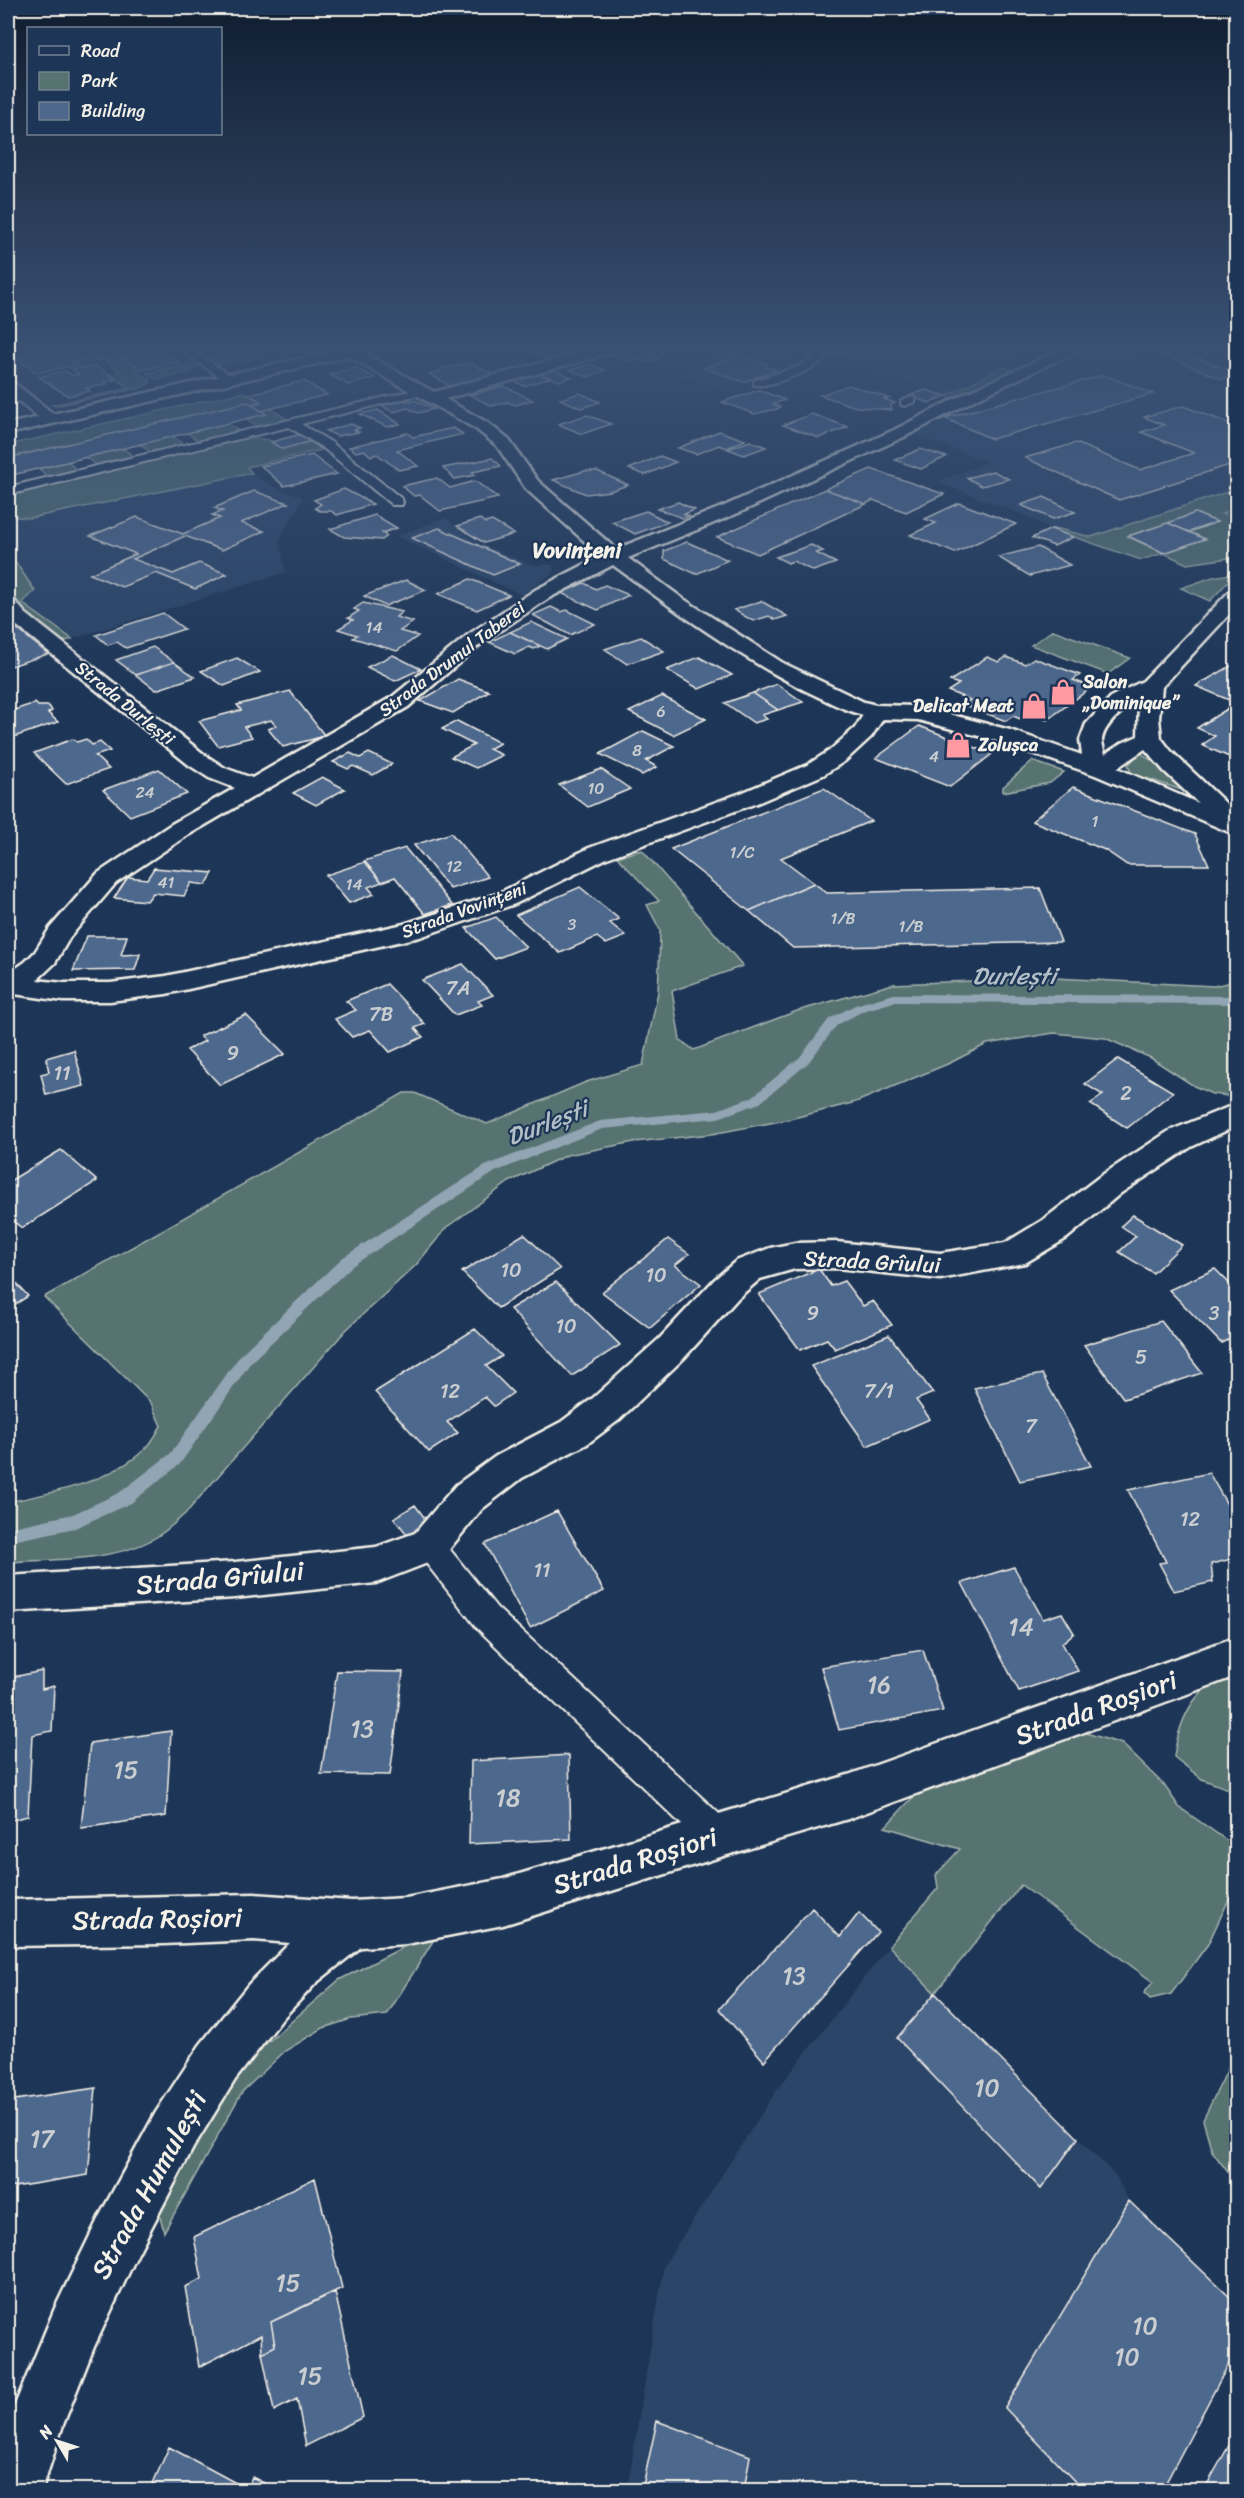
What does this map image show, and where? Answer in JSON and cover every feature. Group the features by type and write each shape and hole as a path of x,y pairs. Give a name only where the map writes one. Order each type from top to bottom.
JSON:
{"street":[{"path":"517,464 532,485 613,557 745,649 856,707 876,712 896,711 940,718 1002,735 1103,771 1236,826"},
{"name":"Strada Drumul Taberei","path":"9,986 45,957 84,902 107,878 142,853 253,786 400,702 495,624 550,589 613,557 730,510 833,464"},
{"path":"1103,771 1093,754 1091,740 1094,729 1120,701 1151,686 1236,596"},
{"name":"Strada Durlești","path":"8,605 18,617 197,760 217,773 253,786"},
{"path":"1151,686 1148,726 1150,739 1171,764 1236,826"},
{"name":"Strada Vovințeni","path":"9,986 63,992 110,992 166,985 411,932 506,899 598,853 750,798 815,770 837,756 862,732 876,712"},
{"path":"1103,771 1114,757 1129,746 1150,739"},
{"name":"Strada Grîului","path":"8,1594 235,1580 376,1565 429,1545 469,1497 509,1467 574,1433 606,1409 672,1348 726,1289 748,1270 770,1261 795,1256 837,1255 940,1266 1013,1254 1055,1229 1110,1185 1180,1139 1236,1114"},
{"name":"Strada Roșiori","path":"8,1923 164,1921 254,1917 352,1924 406,1921 477,1909 848,1797 1236,1657"},
{"name":"Strada Humulești","path":"13,2490 59,2364 98,2275 147,2177 186,2111 230,2044 292,1972 352,1924"}],"lane":[{"path":"8,491 125,464"},
{"path":"350,464 397,502"},
{"path":"429,1545 487,1618 717,1835"}],"shaded area":[{"path":"984,464 1236,464 1236,489 1091,537 1051,529 1019,513 937,482"},
{"path":"252,473 274,487 304,497 279,540 286,572 72,639 21,603 35,591 8,551 8,516 30,518"},
{"path":"445,518 478,543 532,565 553,565 553,573 522,595 396,536"},
{"path":"889,1946 1116,2176 1129,2202 1236,2303 1236,2350 1162,2490 627,2490 664,2265 776,2091"}],"green space":[{"path":"57,464 70,464 76,470 48,477 38,468"},
{"path":"132,464 262,464 247,467 252,473 30,518 8,516 8,494"},
{"path":"1236,489 1236,508 1222,514 1236,517 1236,557 1187,564 1164,553 1141,560 1051,529 1091,537","holes":["1195,513 1217,522 1189,532 1204,539 1164,553 1128,537"]},
{"path":"8,551 35,591 22,603 72,639 60,643 18,608 10,590 11,572"},
{"path":"1236,573 1210,601 1181,588 1213,577"},
{"path":"1053,630 1130,658 1108,674 1031,645"},
{"path":"1140,752 1188,788 1190,793 1131,773 1128,765"},
{"path":"1032,761 1064,772 1050,783 1003,792 1003,787"},
{"path":"642,850 743,966 672,991 680,1040 694,1050 797,1011 893,984 1054,978 1214,986 1236,981 1236,1097 1212,1094 1194,1086 1151,1058 1105,1038 1054,1033 987,1044 950,1063 856,1102 786,1120 712,1134 634,1142 567,1155 509,1182 447,1227 416,1265 346,1330 186,1513 164,1532 145,1543 108,1554 8,1562 8,1502 80,1484 115,1470 147,1447 161,1426 151,1403 44,1297 404,1093 415,1093 487,1124 586,1082 643,1065 658,992 660,930 647,905 659,901 617,857"},
{"path":"1236,1669 1236,1792 1202,1779 1174,1757 1180,1728 1192,1704 1211,1683"},
{"path":"1086,1733 1122,1744 1164,1785 1179,1807 1236,1847 1236,1884 1208,1944 1171,1994 1150,1999 1144,1993 1153,1982 1021,1885 935,1993 889,1946 938,1888 936,1875 960,1849 885,1827 912,1798 947,1780 1044,1740"},
{"path":"441,1928 387,2015 351,2019 323,2028 285,2051 242,2092 164,2232 157,2204 213,2107 252,2056 339,1980"},
{"path":"1236,2052 1236,2183 1212,2151 1203,2120"}],"building":[{"path":"8,464 60,464 8,476"},
{"path":"272,464 323,464 337,474 284,486 261,466"},
{"path":"390,464 415,464 418,466 399,470"},
{"path":"465,464 498,464 501,466 472,472 475,475 455,479 443,468"},
{"path":"642,464 672,464 645,475 629,469"},
{"path":"905,464 932,464 921,469"},
{"path":"1037,464 1125,464 1140,470 1160,464 1234,464 1119,500"},
{"path":"871,469 944,494 906,512 873,500 866,504 825,489"},
{"path":"585,471 597,471 628,485 610,491 586,494 553,480"},
{"path":"993,471 1009,479 982,486 967,478"},
{"path":"437,478 450,488 475,481 498,498 440,511 420,495 414,496 402,486"},
{"path":"344,489 373,504 337,515 331,511 320,511 315,508 321,504 314,500"},
{"path":"825,489 866,504 758,554 717,537"},
{"path":"254,491 288,503 241,523 264,531 222,550 185,536 133,559 173,574 199,563 227,574 195,589 156,573 122,587 90,574 136,554 90,536 137,517 183,534 220,518 212,515 223,511 214,508"},
{"path":"1044,497 1075,512 1053,519 1021,505"},
{"path":"678,502 695,510 684,514 689,516 683,518 657,509"},
{"path":"959,503 1016,524 955,553 910,535 936,523 925,519"},
{"path":"646,511 668,522 635,534 612,522"},
{"path":"1195,513 1217,522 1189,532 1168,523"},
{"path":"375,515 397,528 382,533 387,536 382,540 344,537 330,529"},
{"path":"480,519 485,523 492,521 514,534 484,543 457,526"},
{"path":"1168,523 1205,539 1164,553 1128,536"},
{"path":"439,528 520,564 493,575 412,538"},
{"path":"1051,529 1073,537 1054,546 1032,538"},
{"path":"687,542 728,560 696,574 664,559 664,551"},
{"path":"811,545 823,551 816,553 836,563 813,571 793,561 788,563 776,557"},
{"path":"1038,547 1070,565 1030,576 998,557"},
{"path":"470,579 509,595 477,610 438,594"},
{"path":"406,580 426,590 385,606 364,596"},
{"path":"584,583 596,589 605,585 629,595 598,610 561,593"},
{"path":"761,601 787,616 775,620 769,616 753,621 734,610"},
{"path":"363,603 402,612 396,617 413,622 400,631 418,636 397,651 353,638 357,635 338,629 353,620 348,618 359,611 354,609"},
{"path":"551,607 561,612 567,610 595,624 570,635 533,615"},
{"path":"163,613 184,629 126,648 117,642 108,645 96,635"},
{"path":"531,622 567,639 547,649 510,632"},
{"path":"16,628 48,654 8,667 8,630"},
{"path":"510,632 540,646 534,649 529,647 515,654 489,642"},
{"path":"641,637 664,651 627,664 605,649"},
{"path":"153,647 174,662 136,675 116,660"},
{"path":"393,655 421,669 395,681 367,667"},
{"path":"699,657 732,675 699,689 667,670"},
{"path":"987,657 999,662 1006,657 1025,664 1034,658 1080,675 1073,680 1092,687 1047,720 1032,714 1023,720 1013,716 1006,721 964,705 970,700 948,691 959,684 950,681"},
{"path":"237,658 260,672 224,686 201,671"},
{"path":"174,662 195,677 156,690 136,675"},
{"path":"1236,663 1236,703 1196,686"},
{"path":"458,679 489,691 453,713 420,701"},
{"path":"777,684 803,702 778,710 753,693"},
{"path":"290,691 325,736 283,747 268,729 276,726 271,720 244,727 252,737 218,746 199,721 241,710 237,705"},
{"path":"753,693 778,710 762,715 767,719 754,723 725,703"},
{"path":"662,696 706,719 673,735 629,712"},
{"path":"35,703 38,706 49,706 52,711 48,713 58,722 8,739 8,712"},
{"path":"1235,704 1236,760 1202,745 1215,736 1197,728"},
{"path":"457,721 500,743 489,749 502,755 476,768 451,757 474,745 442,729"},
{"path":"919,726 992,754 950,787 876,758"},
{"path":"643,731 674,746 646,761 657,767 642,775 600,754"},
{"path":"73,739 77,742 86,739 92,745 100,742 110,751 95,756 109,769 66,784 34,753"},
{"path":"350,753 360,758 369,753 392,764 373,775 353,766 348,769 333,762"},
{"path":"159,769 187,794 130,816 103,790"},
{"path":"601,769 630,789 588,807 559,785"},
{"path":"322,777 345,789 316,805 293,793"},
{"path":"1073,787 1195,834 1209,865 1127,865 1105,850 1032,821"},
{"path":"824,788 871,821 781,858 814,883 749,911 671,849"},
{"path":"451,833 488,877 450,889 414,845"},
{"path":"405,848 452,905 425,914 395,877 382,882 364,861"},
{"path":"365,862 382,882 368,887 374,894 349,903 326,875"},
{"path":"154,868 213,873 206,885 191,883 184,896 153,893 147,901 114,898 128,877 147,879"},
{"path":"814,883 827,893 1040,888 1061,942 793,948 749,911"},
{"path":"580,887 619,919 610,923 626,936 606,944 597,937 560,953 516,915"},
{"path":"496,917 526,947 495,959 466,928"},
{"path":"87,936 127,936 121,955 140,954 135,970 73,971"},
{"path":"463,964 493,995 478,1001 482,1005 455,1015 422,980"},
{"path":"387,984 425,1024 415,1028 423,1037 390,1052 370,1030 352,1037 335,1019 356,1010 346,1001"},
{"path":"246,1015 285,1054 220,1085 187,1050 205,1041 200,1036"},
{"path":"74,1050 84,1086 46,1095 41,1074 49,1072 46,1058"},
{"path":"1118,1059 1173,1092 1127,1128 1090,1104 1103,1095 1085,1084"},
{"path":"61,1150 97,1181 22,1228 8,1217 8,1182"},
{"path":"1133,1215 1182,1245 1153,1273 1119,1252 1136,1236 1121,1226"},
{"path":"524,1234 560,1269 498,1308 462,1272"},
{"path":"668,1239 689,1254 675,1265 701,1284 650,1328 602,1292"},
{"path":"819,1269 831,1286 844,1281 863,1306 873,1301 892,1325 835,1349 827,1339 800,1350 759,1294"},
{"path":"1215,1269 1236,1290 1236,1336 1221,1343 1169,1290"},
{"path":"8,1274 28,1296 8,1309"},
{"path":"556,1282 620,1345 572,1376 510,1309"},
{"path":"1161,1321 1202,1373 1124,1399 1084,1345"},
{"path":"475,1329 502,1356 486,1366 513,1393 494,1406 485,1397 447,1422 458,1433 429,1452 375,1392"},
{"path":"889,1335 933,1393 916,1400 930,1419 867,1446 811,1366"},
{"path":"1042,1374 1091,1466 1020,1481 974,1388"},
{"path":"1209,1473 1236,1520 1236,1558 1211,1564 1213,1582 1174,1591 1159,1563 1166,1562 1128,1490"},
{"path":"415,1505 430,1525 410,1538 394,1518"},
{"path":"557,1511 604,1591 530,1628 485,1544"},
{"path":"1014,1567 1043,1619 1062,1613 1074,1633 1062,1643 1078,1671 1019,1691 962,1583"},
{"path":"923,1650 943,1711 839,1730 821,1667"},
{"path":"42,1671 42,1689 54,1686 52,1731 32,1735 28,1816 8,1821 8,1678"},
{"path":"337,1671 403,1672 390,1775 321,1774"},
{"path":"171,1731 166,1816 81,1828 90,1743"},
{"path":"569,1755 571,1839 469,1844 471,1761"},
{"path":"812,1908 840,1937 859,1913 878,1932 764,2061 719,2009"},
{"path":"935,1993 1078,2138 1041,2189 897,2038"},
{"path":"96,2088 88,2175 8,2188 8,2101"},
{"path":"315,2178 342,2288 271,2322 275,2346 262,2353 261,2335 199,2367 185,2287 202,2279 194,2237"},
{"path":"1129,2201 1236,2303 1236,2350 1162,2490 1083,2490 1005,2408"},
{"path":"335,2292 363,2417 306,2446 297,2399 274,2411 262,2353 275,2346 271,2322"},
{"path":"657,2421 750,2456 744,2490 642,2490"},
{"path":"1236,2433 1236,2490 1204,2490"},
{"path":"169,2447 247,2489 150,2490"},
{"path":"252,2477 278,2490 246,2490"}],"waterway":[{"name":"Durlești","path":"8,1535 75,1521 125,1498 175,1459 246,1358 347,1262 490,1169 600,1125 718,1114 756,1100 804,1060 833,1022 859,1008 894,998 1236,1000"}],"place":[{"name":"Salon „Dominique”","path":"1063,692"},
{"name":"Delicat Meat","path":"1034,706"},
{"name":"Zolușca","path":"958,745"}],"district":[{"name":"Vovințeni","path":"577,550"}]}
